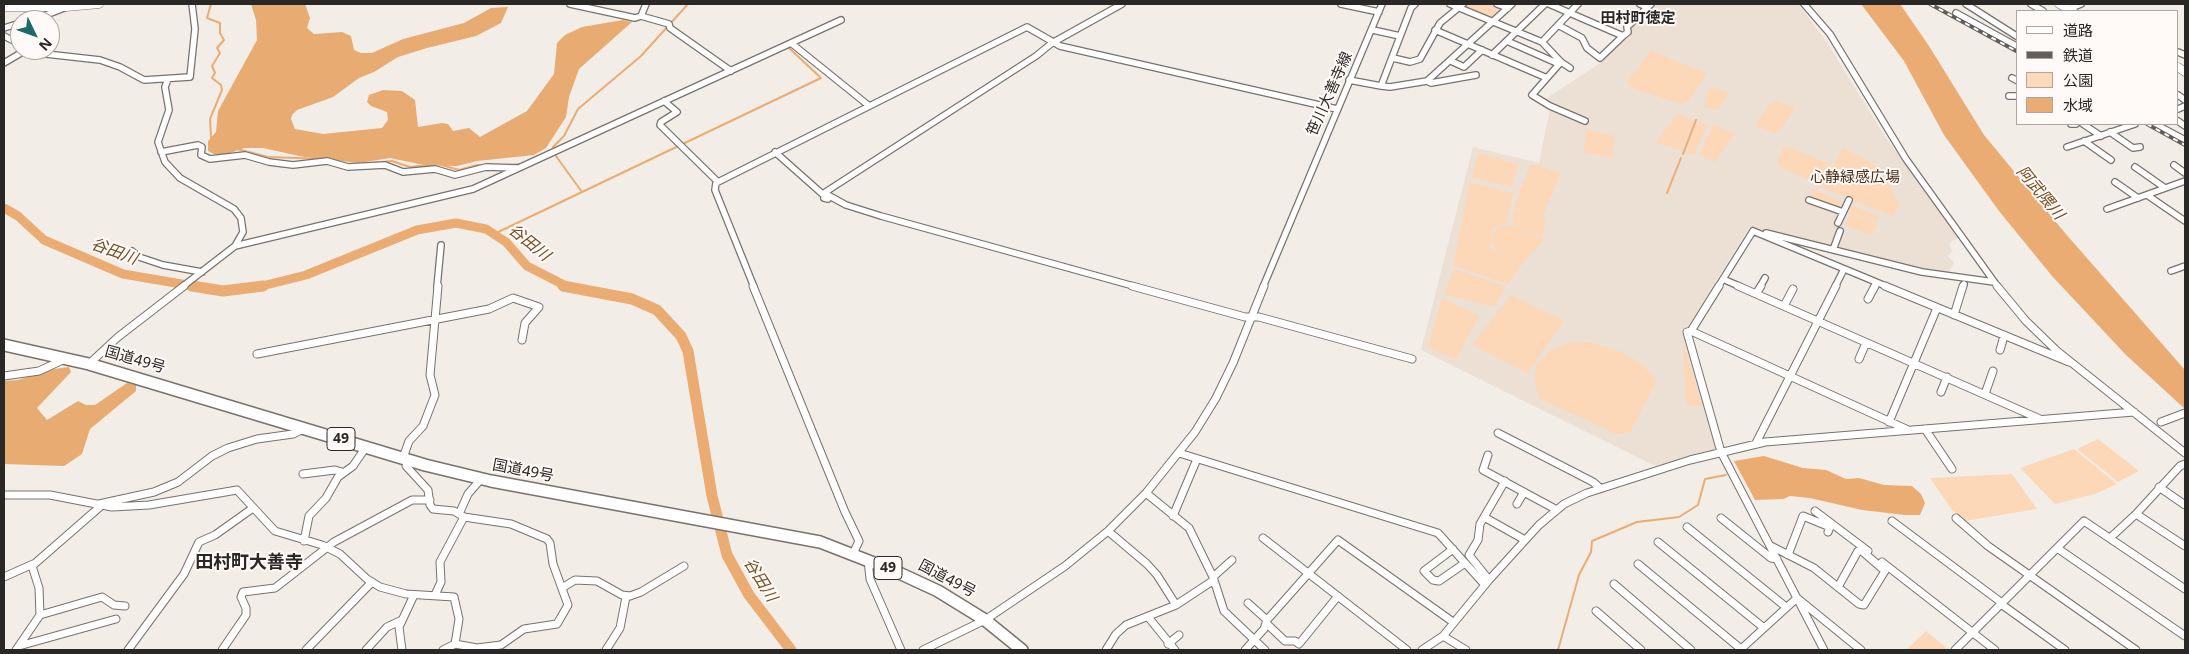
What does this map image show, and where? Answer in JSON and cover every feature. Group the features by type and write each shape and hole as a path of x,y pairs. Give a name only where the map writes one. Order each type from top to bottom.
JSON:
{"highway":[{"name":"国道49号","path":"4,345 90,364 405,459 481,479 811,540 868,560 938,591 985,620 1022,650"}],"main road":[{"path":"4,7 66,7 99,4"},
{"path":"2060,4 2071,10"}],"street":[{"path":"60,56 100,60 120,67 144,80 188,77 192,74 195,29 192,4"},
{"path":"570,4 634,18 641,16 669,24 670,28 731,71"},
{"path":"641,16 646,4"},
{"path":"824,195 1036,56 1052,42 1122,4"},
{"path":"1341,4 1379,12"},
{"name":"笹川大善寺線","path":"923,650 985,620 1065,566 1108,531 1146,493 1179,453 1216,398 1233,363 1300,195 1336,109 1373,30 1382,4"},
{"path":"1381,86 1414,4"},
{"path":"1450,4 1542,42 1560,63"},
{"path":"1393,58 1410,62 1420,59 1434,30 1457,7 1463,4"},
{"path":"1497,4 1510,6"},
{"path":"1492,55 1547,4 1623,36"},
{"path":"1542,42 1578,4"},
{"path":"1640,4 1649,5"},
{"path":"1804,4 1830,34 1878,116 1906,159 1994,282 2042,337 2185,453"},
{"path":"1966,4 2016,35"},
{"path":"2071,10 2081,4"},
{"path":"1558,25 1582,38 1587,48 1600,58 1628,32 1627,27 1649,5"},
{"path":"1428,82 1510,6"},
{"path":"58,10 66,7"},
{"path":"1956,13 2016,47"},
{"path":"90,364 118,337 235,246 470,190 841,20"},
{"path":"853,554 859,541 822,457 715,190 717,182 1025,27 1030,27 1060,46 1336,109"},
{"path":"1373,30 1400,36"},
{"path":"1434,30 1547,78"},
{"path":"1507,41 1570,68"},
{"path":"792,44 868,105"},
{"path":"1450,61 1464,67 1482,50"},
{"path":"1560,63 1532,94 1550,106 1586,121"},
{"path":"1349,80 1390,87 1432,83 1476,75"},
{"path":"2012,78 2016,80"},
{"path":"168,79 165,87 169,110 158,138 161,152 176,176 237,213 243,228 235,246"},
{"path":"2009,96 2016,96"},
{"path":"664,101 677,112 661,122 660,125 717,182"},
{"path":"2084,125 2101,136"},
{"path":"2067,147 2132,125"},
{"path":"2157,125 2185,140"},
{"path":"2110,132 2133,148 2140,147"},
{"path":"2084,142 2111,160"},
{"path":"161,152 198,145 202,147 201,155 210,159 245,155 269,162 293,165 327,161 348,167 385,164 403,172 434,169 450,175 486,167 519,168"},
{"path":"775,152 824,195 846,205 1251,317 1259,317 1412,358"},
{"path":"2174,166 2185,172"},
{"path":"2136,167 2166,188"},
{"path":"2107,209 2185,181"},
{"path":"2115,182 2138,198"},
{"path":"2147,195 2185,221"},
{"path":"1809,200 1843,212"},
{"path":"1838,222 1849,200"},
{"path":"1753,231 1937,274 1994,282"},
{"path":"1753,231 1988,330 2072,363"},
{"path":"1753,231 1691,330 1687,332 1721,452 1824,650"},
{"path":"1833,250 1840,231"},
{"path":"440,245 430,374 434,398 423,426 409,442 405,459 406,466 428,490 433,509 454,511 461,515 511,524 547,539 550,543 552,559 568,608 557,624 524,629 496,646 477,648 455,644 443,650"},
{"path":"132,251 140,257 163,265 201,272"},
{"path":"2171,272 2185,266"},
{"path":"1756,443 1844,269"},
{"path":"1756,294 1765,278"},
{"path":"1723,279 2040,419"},
{"path":"1868,299 1876,283"},
{"path":"1954,315 1964,284"},
{"path":"1784,306 1793,289"},
{"path":"257,354 492,308 515,298 539,308 525,322 522,340"},
{"path":"1889,422 1937,308"},
{"path":"1691,330 1907,430"},
{"path":"1985,338 1988,330"},
{"path":"2000,350 2004,336"},
{"path":"1859,358 1866,342"},
{"path":"4,376 39,371 60,363 67,358"},
{"path":"1985,394 1993,371"},
{"path":"1941,392 1947,377"},
{"path":"1422,650 1443,636 1487,582 1525,540 1557,510 1574,499 1600,488 1690,460 1756,443 2134,412"},
{"path":"2161,422 2185,413"},
{"path":"4,577 33,564 104,502 154,492 178,482 212,456 228,448 257,439 293,434 304,428"},
{"path":"1925,429 1952,469"},
{"path":"1498,433 1593,482 1600,488"},
{"path":"304,541 309,516 326,498 331,486 342,472 353,466 366,447"},
{"path":"1179,453 1438,533 1465,563 1487,582"},
{"path":"1488,455 1483,470 1557,510"},
{"path":"1173,516 1197,459"},
{"path":"2110,538 2136,514 2180,466 2185,464"},
{"path":"304,474 335,470 342,472"},
{"path":"435,595 441,582 440,562 461,515 468,494 481,479"},
{"path":"1487,582 1468,555 1478,540 1480,524 1484,516 1505,482"},
{"path":"2158,488 2185,504"},
{"path":"4,495 50,495 101,505 149,505 237,490 275,530 326,548 348,559 372,582 380,587 414,595 448,595 456,600 459,619 455,644"},
{"path":"1517,504 1524,492"},
{"path":"1146,493 1189,528 1214,579 1224,610 1265,650"},
{"path":"222,650 246,615 246,608 241,597 244,592 275,588 302,569 326,548 395,512 412,500 430,500"},
{"path":"128,650 184,574 199,542 215,535 253,508"},
{"path":"1815,511 1995,650"},
{"path":"2136,514 2185,546"},
{"path":"1484,516 1525,540"},
{"path":"1788,554 1804,516 1830,527 1828,532"},
{"path":"1721,518 1771,558 1777,559"},
{"path":"1956,518 1988,546 2136,650"},
{"path":"1892,521 2065,650"},
{"path":"1955,650 2084,521 2185,589"},
{"path":"1687,527 1786,607"},
{"path":"1108,531 1146,564 1176,606"},
{"path":"1263,538 1407,650"},
{"path":"1245,650 1255,640 1266,622 1338,540 1453,622"},
{"path":"1658,542 1764,628"},
{"path":"1770,545 1814,568 1859,604 1864,605 1885,571 1862,551 1858,551 1838,587"},
{"path":"2057,548 2185,636"},
{"path":"1453,549 1424,571 1433,580 1439,581 1465,563"},
{"path":"868,560 870,579 902,650"},
{"path":"1106,650 1119,630 1137,619 1149,618 1176,606 1214,579 1232,560"},
{"path":"18,648 40,615 39,588 32,568 33,564"},
{"path":"1638,564 1740,650 1797,598"},
{"path":"562,588 575,580 597,581 626,597 641,592 684,566"},
{"path":"306,650 372,582"},
{"path":"1614,584 1691,650"},
{"path":"402,650 399,632 402,620 414,595"},
{"path":"1248,603 1285,641 1295,641 1299,644 1338,596"},
{"path":"40,615 102,597 114,605 125,606"},
{"path":"606,650 620,628 626,597"},
{"path":"1797,598 1861,650"},
{"path":"1596,610 1641,650"},
{"path":"1149,618 1168,644 1175,650"},
{"path":"18,648 116,619"},
{"path":"366,650 387,627 402,620"},
{"path":"1168,644 1179,635"},
{"path":"1443,636 1466,650"}],"shaded area":[{"path":"251,4 305,4 310,18 307,28 314,34 342,32 351,36 354,50 361,53 372,53 403,39 464,23 491,8 508,7 501,23 476,36 398,57 374,72 359,78 333,97 297,110 292,115 291,119 295,129 323,134 382,128 388,120 387,112 371,106 367,102 369,95 383,90 402,91 415,100 418,127 442,123 448,124 453,131 469,128 480,137 527,111 554,74 557,43 565,35 582,27 623,20 632,22 579,69 569,97 566,117 546,148 534,155 477,161 457,166 424,165 390,158 359,163 304,157 263,148 244,148 227,154 216,155 208,151 208,141 216,132 218,111 257,40 256,20"},
{"path":"1654,4 1798,4 1826,41 1886,138 1960,237 1950,242 1949,245 1952,251 1948,256 1954,263 1948,274 1749,228 1685,331 1717,449 1660,466 1653,465 1421,350 1473,147 1539,163 1550,109 1544,100 1602,62 1632,29 1630,27"},
{"path":"69,367 71,372 37,408 47,420 78,401 86,405 95,405 127,383 136,385 136,391 90,429 82,454 64,466 4,464 4,381 18,380 54,369"}],"green space":[{"path":"1468,4 1494,4 1505,8 1491,20 1460,7"},
{"path":"1651,51 1707,73 1689,101 1680,104 1632,88 1627,82"},
{"path":"1709,87 1729,92 1718,110 1704,107"},
{"path":"1773,100 1795,108 1777,134 1755,126"},
{"path":"1678,113 1694,121 1681,151 1656,143"},
{"path":"1696,122 1708,125 1694,155 1685,153"},
{"path":"1713,125 1735,134 1715,162 1699,156"},
{"path":"1587,130 1615,136 1611,158 1583,152"},
{"path":"1785,146 1831,164 1818,185 1784,169 1778,164 1778,159"},
{"name":"心静緑感広場","path":"1843,148 1881,168 1899,205 1893,216 1820,187"},
{"path":"1478,153 1518,164 1512,187 1472,178"},
{"path":"1531,164 1560,173 1542,218 1546,220 1542,236 1512,223 1514,210 1528,214 1513,208"},
{"path":"1470,183 1513,193 1507,223 1492,228 1490,248 1512,258 1496,249 1491,240 1498,227 1515,225 1545,239 1524,262 1518,260 1523,263 1508,284 1453,265"},
{"path":"1813,189 1842,202 1838,208 1810,198"},
{"path":"1849,205 1879,216 1876,223 1847,212"},
{"path":"1851,214 1877,225 1871,235 1845,225"},
{"path":"1454,269 1505,286 1495,307 1444,294"},
{"path":"1511,295 1564,321 1527,373 1472,345"},
{"path":"1442,298 1479,316 1456,359 1428,348"},
{"path":"1683,341 1702,406 1686,404"},
{"path":"1573,342 1593,343 1622,352 1636,360 1656,381 1630,432 1616,434 1539,398 1534,379 1536,367 1549,351"},
{"path":"2098,439 2139,471 2118,482 2077,449"},
{"path":"2074,449 2117,484 2095,494 2055,504 2020,468"},
{"path":"2012,474 2037,509 1965,521 1952,510 1930,478"},
{"path":"1926,631 1942,644 1948,649 1906,650"}],"water":[{"path":"1861,4 1900,4 1929,46 1984,135 2065,233 2185,370 2185,409 2126,355 2052,276 1999,211 1944,135 1904,61"},
{"path":"1764,456 1803,468 1826,470 1846,479 1859,478 1884,485 1912,486 1921,494 1925,503 1920,515 1905,515 1862,510 1810,498 1790,496 1783,499 1755,500 1734,461"}],"waterway":[{"path":"211,4 207,18 220,23 220,33 224,40 217,48 220,53 212,66 215,73 212,78 221,85 222,90 210,119 211,138 218,144 268,157 323,159"},
{"path":"582,192 553,152 553,147 564,136 578,109 641,56 688,4"},
{"path":"494,234 821,78 789,48"},
{"path":"1683,154 1696,120"},
{"path":"1667,193 1681,158"},
{"path":"372,163 392,161 410,167 438,164 459,170 477,165 489,165"},
{"path":"508,165 521,164"},
{"name":"谷田川","path":"4,208 18,216 44,240 123,274 199,287"},
{"name":"谷田川","path":"261,286 306,275 417,230 456,223 486,229 506,242 527,266 568,287"},
{"name":"谷田川","path":"192,286 223,291 261,286"},
{"name":"谷田川","path":"563,286 568,287"},
{"name":"谷田川","path":"568,287 632,299 657,310 681,336 688,351 712,496 727,555 749,595 791,650"},
{"path":"1558,650 1579,575 1591,552 1592,541 1637,522 1679,517 1698,505 1705,479 1726,475"}],"railway":[{"path":"1930,4 2016,51"},
{"path":"2149,125 2185,145"}],"district":[{"name":"田村町徳定","path":"1638,19"},
{"name":"田村町大善寺","path":"249,563"}],"water label":[{"name":"阿武隈川","path":"2040,193"}]}
